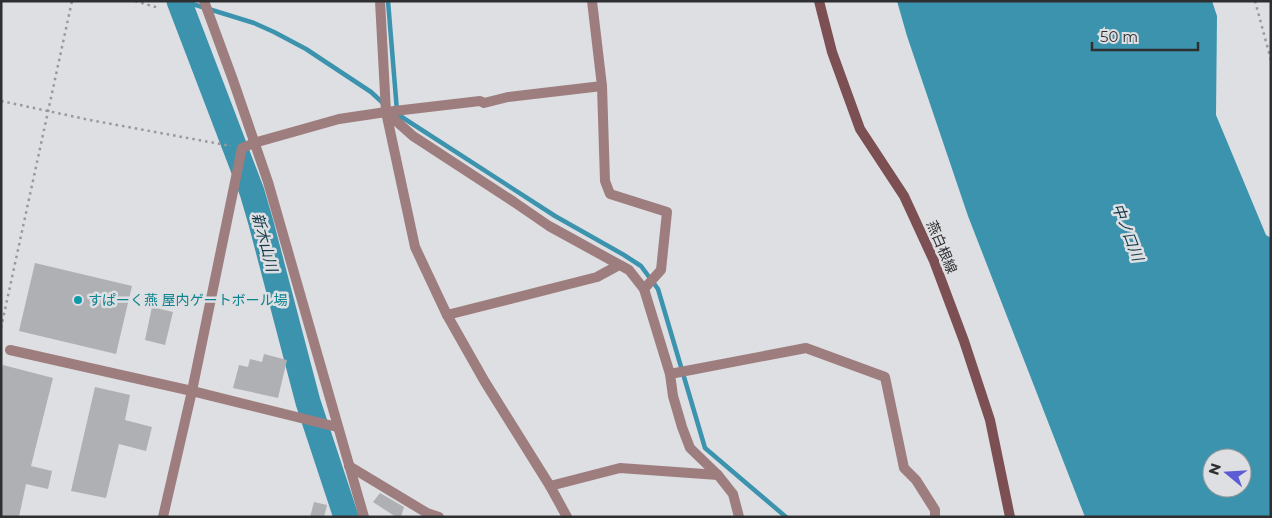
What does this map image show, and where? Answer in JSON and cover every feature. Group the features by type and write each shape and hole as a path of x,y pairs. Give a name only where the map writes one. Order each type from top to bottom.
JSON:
{"main road":[{"name":"燕白根線","path":"819,1 832,52 860,129 904,196 934,261 961,332 990,420 1010,517"}],"street":[{"path":"204,1 268,182 364,517"},
{"path":"380,1 386,112 415,247 447,315 485,382 550,486 567,517"},
{"path":"592,1 602,86 605,181 610,194 667,212 661,270 644,289"},
{"path":"163,517 192,391 242,148 339,119 480,101 484,103 508,96 602,86"},
{"path":"386,112 412,136 548,226 629,270 644,289 690,448 718,475 733,494 740,517"},
{"path":"447,315 597,277 619,265"},
{"path":"670,374 806,348 886,377 904,468 916,480 935,510 935,517"},
{"path":"10,350 192,391 337,427"},
{"path":"349,466 427,513 439,517"},
{"path":"550,486 620,468 718,475"}],"path":[{"path":"1,328 72,1"},
{"path":"135,1 159,8"},
{"path":"1255,1 1271,60"},
{"path":"1,101 242,148"}],"water":[{"name":"中ノ口川","path":"897,1 1212,1 1217,16 1216,115 1266,235 1271,238 1271,517 1085,517 968,216"}],"building":[{"name":"すぱーく燕 屋内ゲートボール場","path":"35,263 132,286 116,354 19,331"},
{"path":"152,307 173,312 165,345 145,340"},
{"path":"264,354 287,360 278,398 233,388 239,365 248,367 250,359 262,362"},
{"path":"3,365 53,378 31,466 52,471 48,489 26,484 19,517 1,517 1,372"},
{"path":"95,387 130,395 125,420 152,427 146,451 119,444 106,498 71,491"},
{"path":"380,493 404,507 401,517 396,517 373,502"},
{"path":"314,502 327,505 324,517 310,517"}],"waterway":[{"name":"新木山川","path":"179,1 252,192 308,402 346,517"},
{"path":"183,1 254,23 274,32 306,49 371,92 384,104"},
{"path":"388,1 397,111"},
{"path":"394,112 555,216 641,266 658,289 705,448 786,517"}],"place":[{"name":"すぱーく燕 屋内ゲートボール場","path":"78,300"}]}
